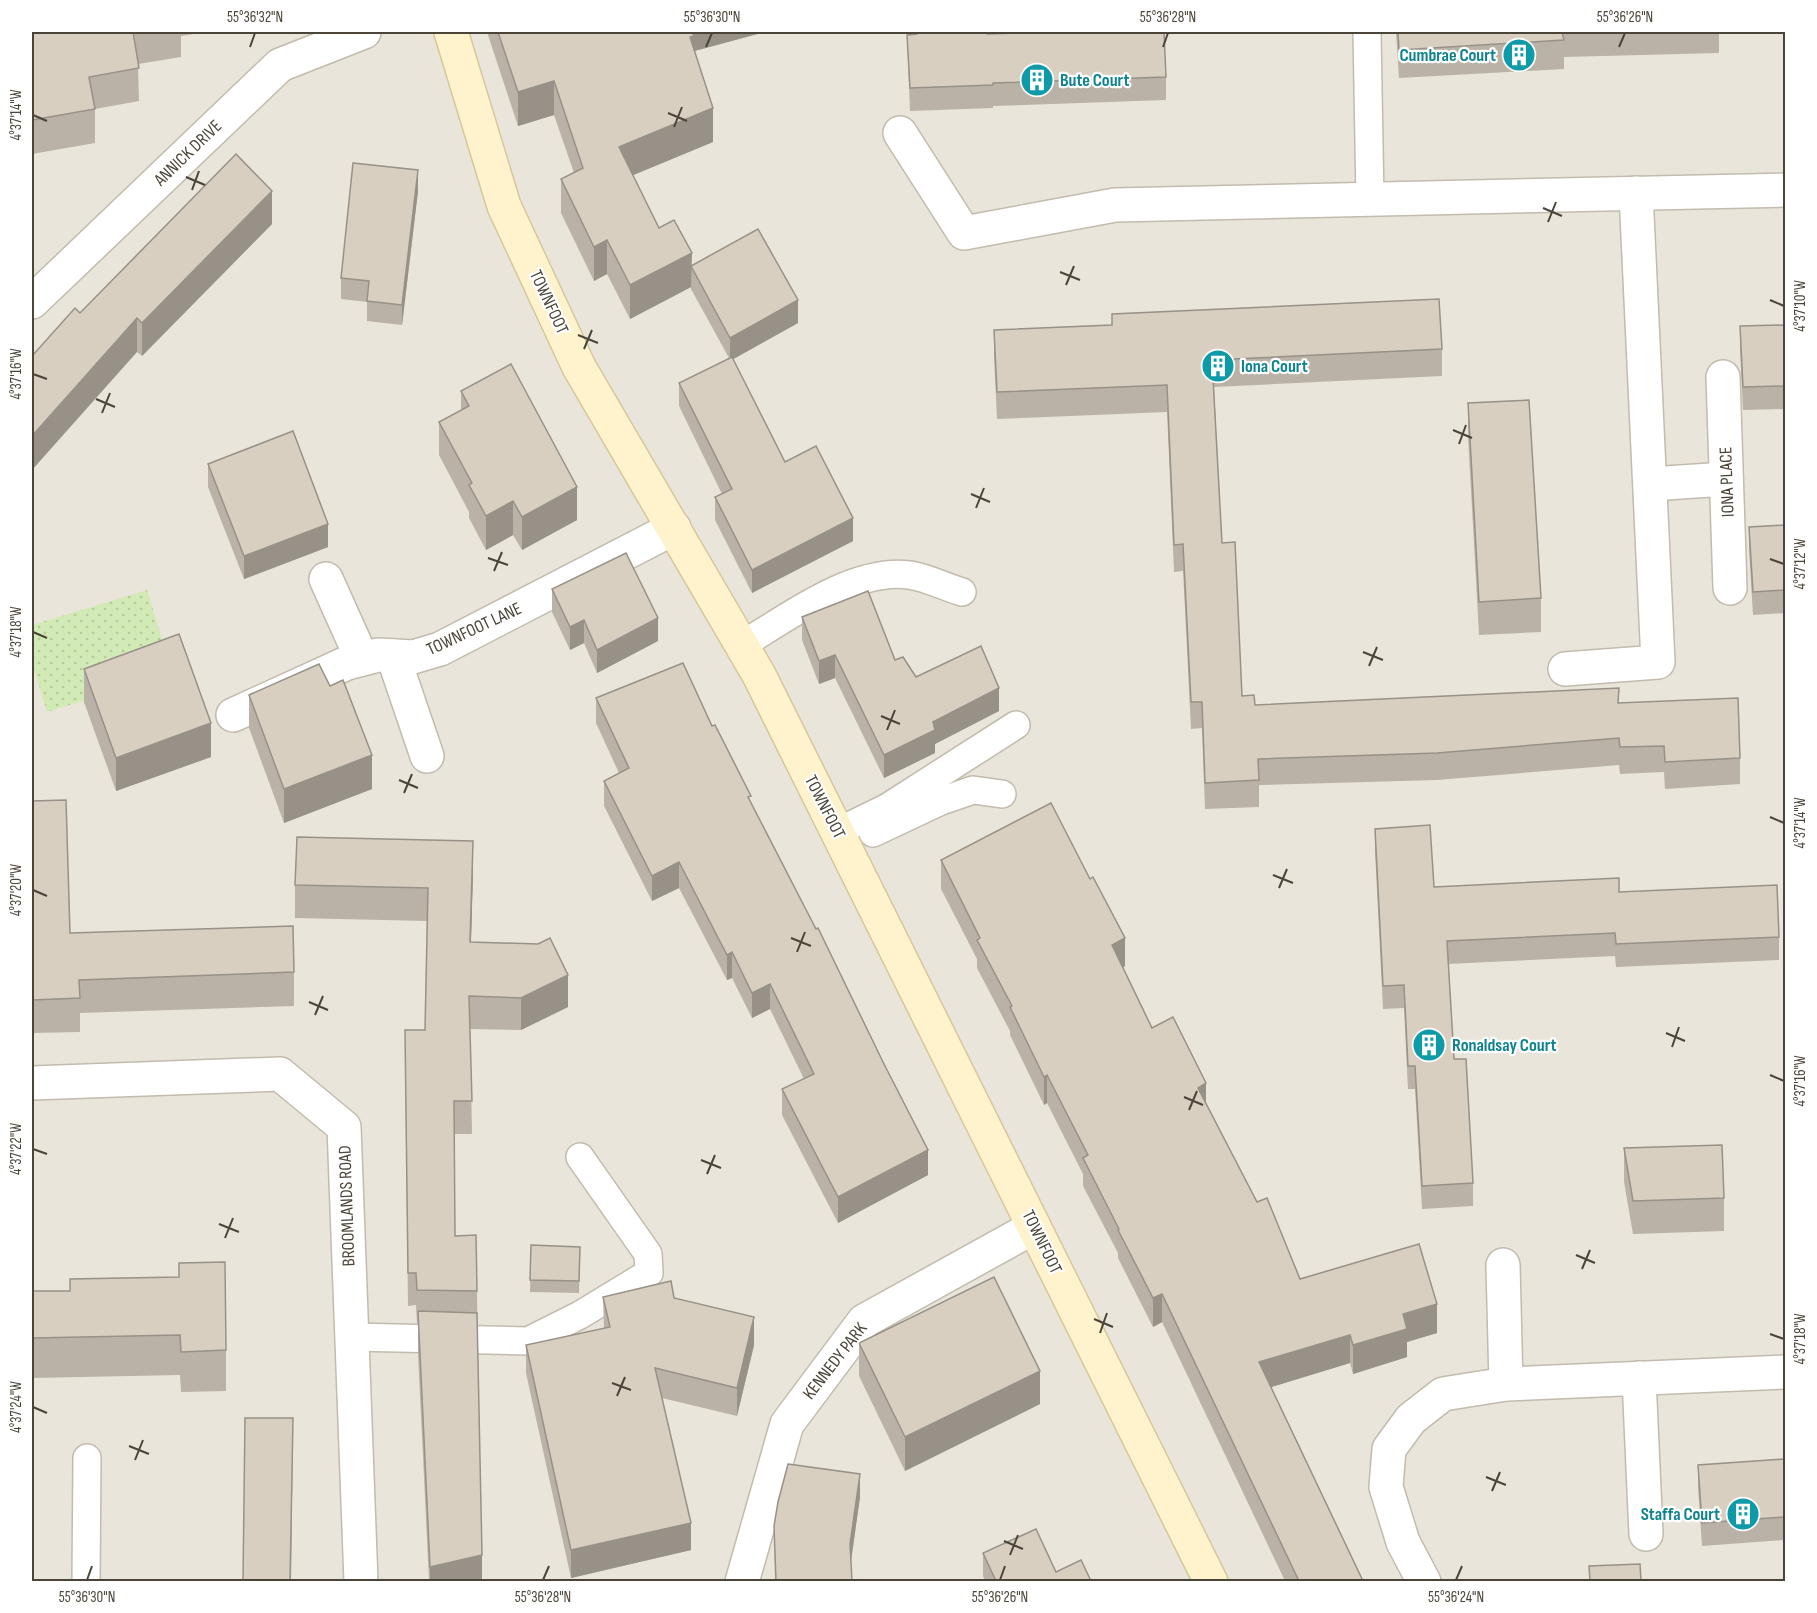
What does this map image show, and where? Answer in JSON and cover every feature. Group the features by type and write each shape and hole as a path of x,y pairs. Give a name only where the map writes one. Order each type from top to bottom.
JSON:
{"main road":[{"name":"TOWNFOOT","path":"451,32 504,206 579,367 759,675 1211,1581"}],"street":[{"name":"ANNICK DRIVE","path":"32,302 280,65 364,32"},
{"path":"900,133 964,233 1115,205 1785,190"},
{"path":"1565,669 1658,662 1636,193"},
{"name":"IONA PLACE","path":"1722,377 1730,588"},
{"path":"1650,484 1726,479"},
{"name":"TOWNFOOT LANE","path":"233,715 347,663 378,657 413,657 440,650 674,528"},
{"path":"326,579 378,657 426,756"},
{"name":"BROOMLANDS ROAD","path":"32,1083 280,1074 344,1127 361,1581"},
{"name":"KENNEDY PARK","path":"742,1581 787,1425 864,1321 1034,1227"},
{"path":"1503,1265 1506,1384"},
{"path":"1425,1581 1403,1542 1386,1487 1389,1449 1411,1419 1443,1394 1506,1384 1785,1372"},
{"path":"1639,1378 1646,1534"}],"lane":[{"path":"1367,32 1370,200"},
{"path":"742,645 833,590 880,576 910,575 962,592"},
{"path":"841,839 1017,725"},
{"path":"841,839 973,790 1002,794"},
{"path":"352,1337 528,1341 580,1315 649,1273 648,1254 580,1157"},
{"path":"86,1581 87,1458"}],"shaded area":[{"path":"32,32 1785,32 1785,1581 32,1581"}],"green space":[{"path":"147,590 172,673 47,712 32,662 32,625"}],"building":[{"path":"32,32 133,32 139,68 89,77 95,109 32,120"},
{"path":"498,32 692,32 694,36 690,37 713,108 619,147 659,228 674,220 692,253 630,285 607,240 594,247 561,179 583,168 554,81 518,92"},
{"path":"917,32 987,32 987,34 1164,32 1166,77 910,88 907,35 917,34"},
{"path":"1398,32 1562,32 1564,40 1399,50"},
{"path":"236,154 272,191 142,323 137,318 32,436 32,356 75,308 80,313"},
{"path":"353,163 418,170 402,305 367,301 369,281 341,278"},
{"path":"758,229 798,300 730,338 691,266"},
{"path":"1439,299 1442,349 1212,360 1222,543 1235,542 1242,696 1254,695 1255,705 1619,688 1618,703 1738,698 1740,758 1665,762 1664,746 1620,747 1619,738 1437,753 1258,759 1259,780 1205,783 1202,702 1191,702 1183,544 1174,545 1167,385 997,392 994,330 1112,325 1112,314"},
{"path":"1785,325 1785,386 1743,387 1740,326"},
{"path":"732,357 785,462 816,446 853,518 752,570 715,497 732,489 679,383"},
{"path":"511,364 577,487 522,517 513,501 486,516 469,485 472,483 439,422 469,406 461,391"},
{"path":"1529,400 1541,598 1479,602 1468,403"},
{"path":"293,431 328,524 244,556 208,464"},
{"path":"1785,525 1785,590 1753,592 1749,527"},
{"path":"626,553 658,618 597,650 584,620 570,627 552,589"},
{"path":"868,591 895,660 903,657 916,677 981,646 999,688 933,722 935,730 884,755 835,655 819,661 802,617"},
{"path":"179,634 211,723 116,758 84,669"},
{"path":"683,663 712,726 715,725 751,796 748,797 816,929 818,928 928,1150 838,1197 782,1089 814,1074 770,984 752,993 732,952 727,955 679,862 652,876 604,781 629,768 596,698"},
{"path":"319,664 330,686 343,680 372,755 284,789 249,695"},
{"path":"66,800 70,933 293,926 294,972 79,980 80,998 32,1000 32,801"},
{"path":"1051,803 1090,879 1093,877 1125,938 1112,945 1152,1028 1173,1017 1206,1083 1198,1088 1257,1202 1267,1198 1300,1279 1419,1244 1437,1304 1403,1314 1407,1329 1353,1345 1350,1335 1259,1362 1363,1581 1299,1581 1162,1294 1153,1298 1118,1230 1083,1158 1088,1155 1047,1075 1044,1077 941,860"},
{"path":"1430,825 1434,887 1619,878 1619,892 1777,885 1779,937 1616,944 1615,933 1447,941 1454,1059 1466,1059 1473,1183 1422,1186 1415,1066 1408,1066 1404,985 1383,986 1375,829"},
{"path":"297,837 473,841 470,942 538,944 550,938 568,975 521,998 469,996 472,1101 454,1101 455,1236 476,1235 477,1291 417,1290 416,1273 408,1273 405,1030 425,1030 428,888 295,885"},
{"path":"1722,1145 1724,1198 1633,1201 1624,1148"},
{"path":"531,1245 580,1247 579,1281 530,1280"},
{"path":"225,1262 226,1350 181,1352 180,1335 32,1338 32,1291 70,1291 70,1279 179,1277 179,1263"},
{"path":"994,1277 1040,1371 905,1437 859,1343"},
{"path":"671,1281 674,1298 754,1317 737,1388 655,1368 691,1523 571,1550 526,1345 610,1327 603,1297"},
{"path":"418,1311 477,1313 482,1555 430,1567"},
{"path":"245,1418 293,1418 290,1581 243,1581"},
{"path":"1785,1459 1785,1517 1702,1523 1698,1465"},
{"path":"788,1464 860,1474 850,1544 852,1581 776,1581 774,1526"},
{"path":"1036,1529 1056,1572 1081,1560 1091,1581 996,1581 983,1553"},
{"path":"1640,1564 1641,1581 1590,1581 1589,1566"}],"place":[{"name":"Cumbrae Court","path":"1519,55"},
{"name":"Bute Court","path":"1037,80"},
{"name":"Iona Court","path":"1218,366"},
{"name":"Ronaldsay Court","path":"1429,1045"},
{"name":"Staffa Court","path":"1743,1514"}]}
